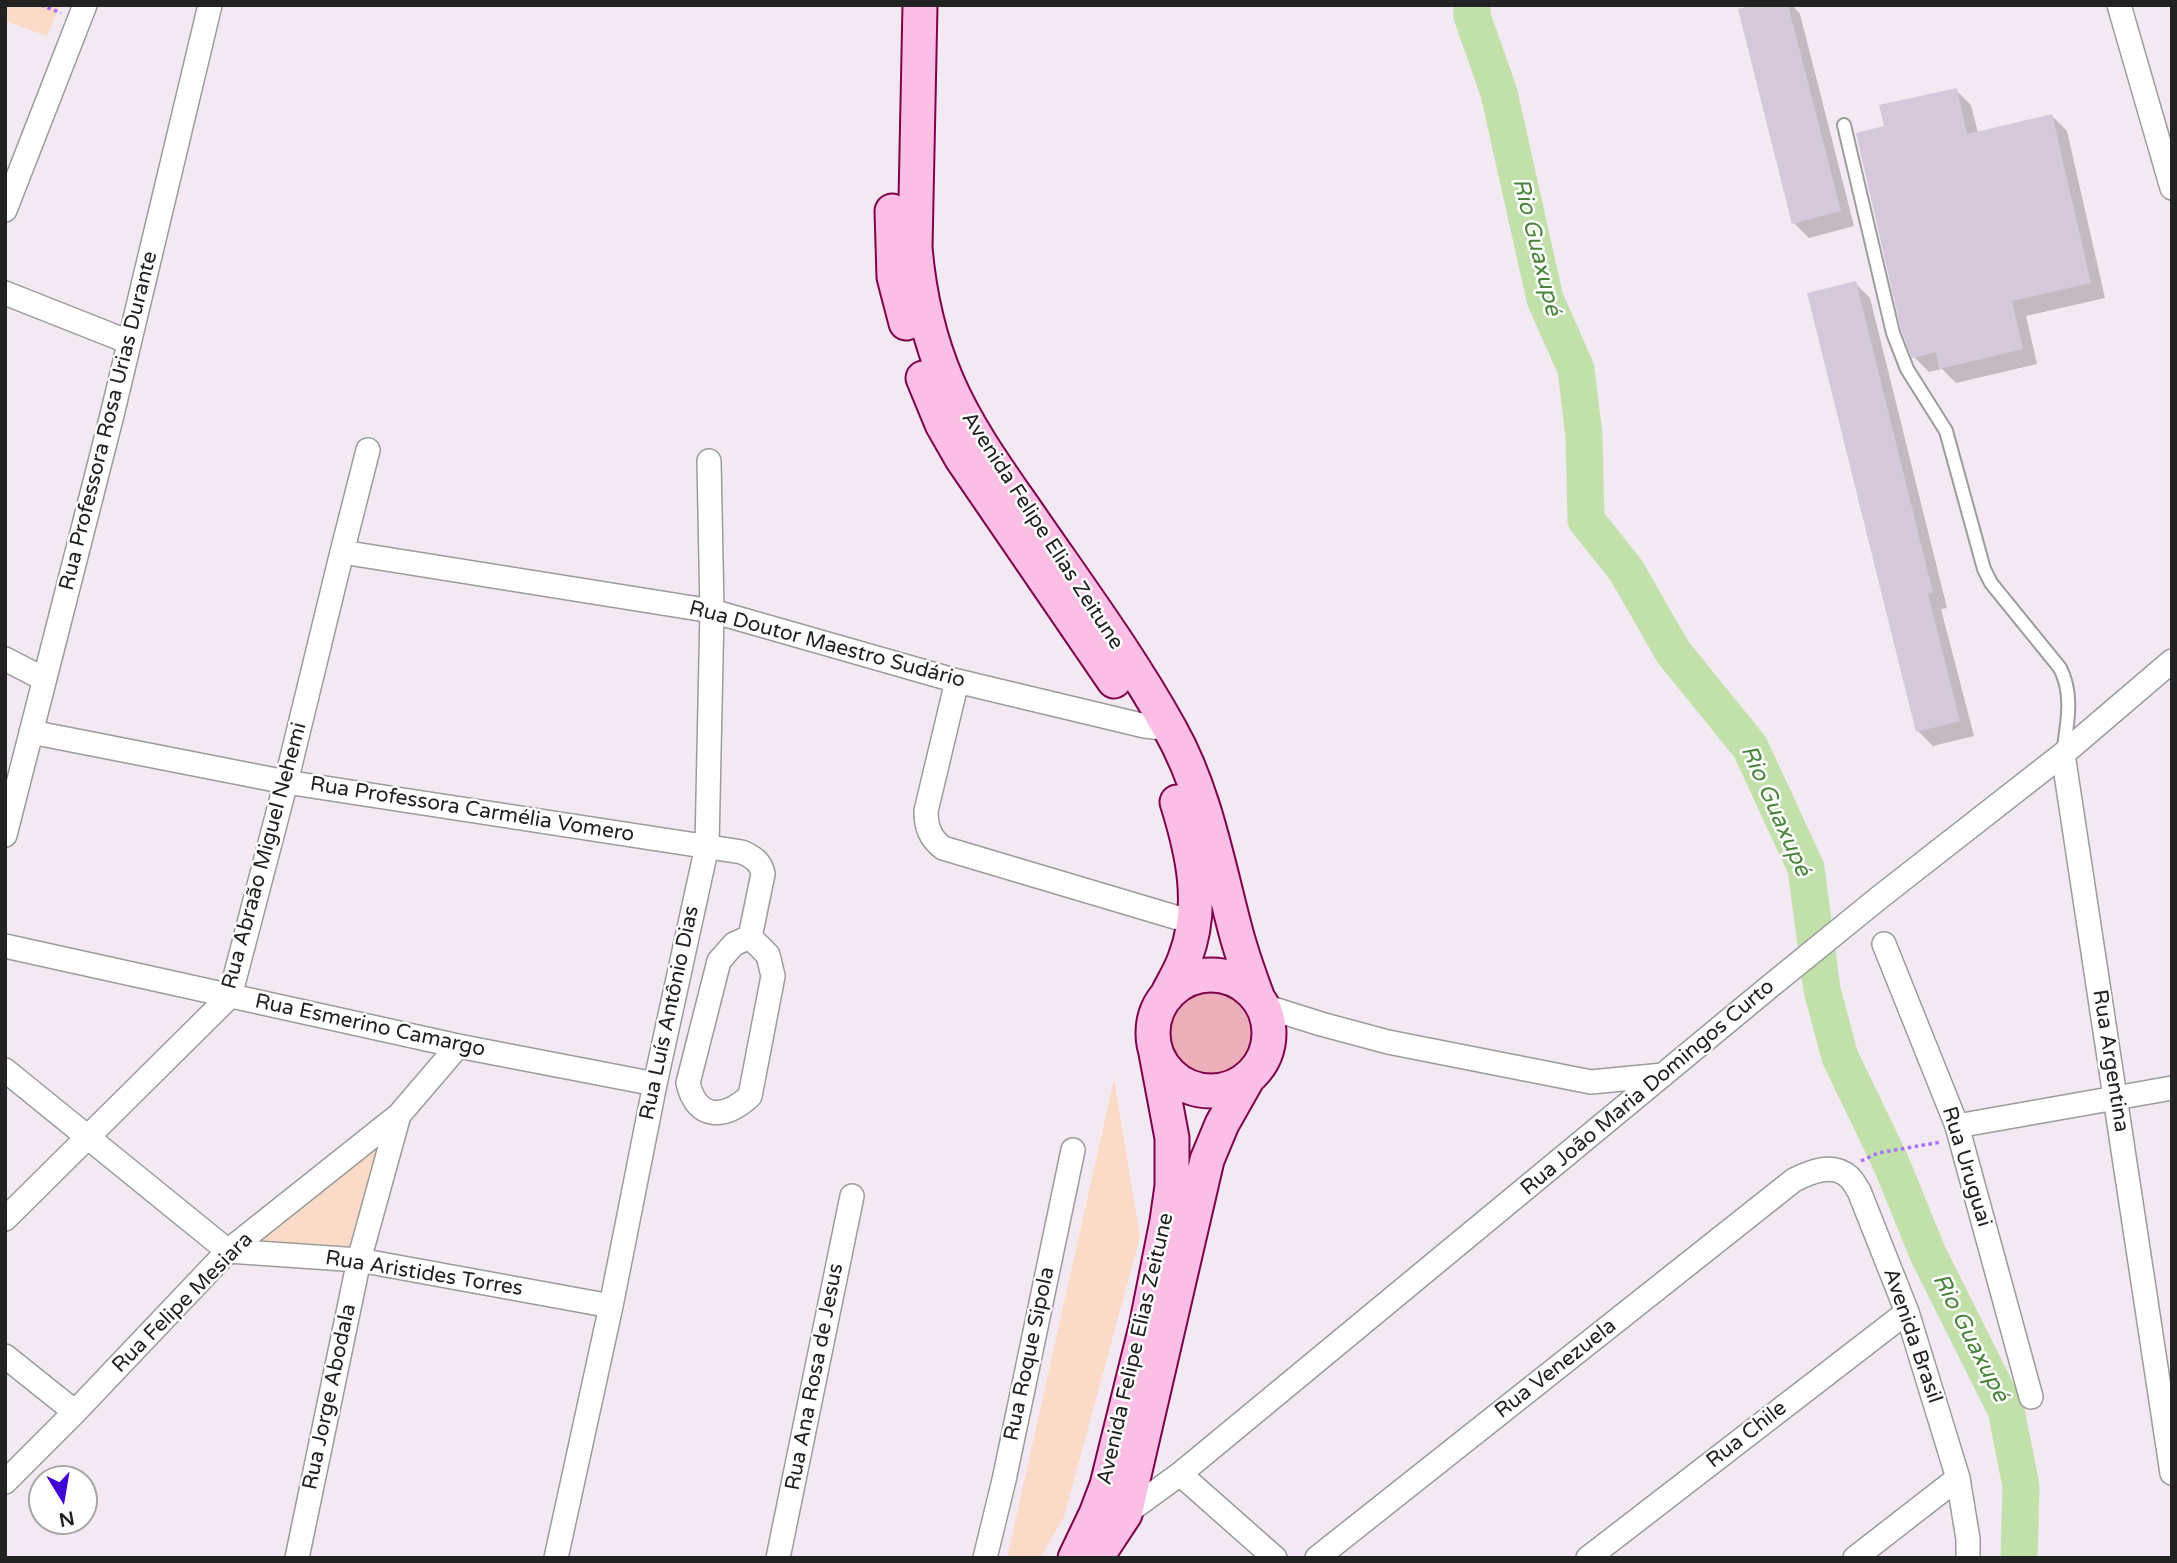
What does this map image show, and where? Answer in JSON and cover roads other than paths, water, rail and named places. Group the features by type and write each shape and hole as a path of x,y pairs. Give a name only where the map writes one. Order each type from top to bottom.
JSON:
{"main road":[{"name":"Avenida Felipe Elias Zeitune","path":"897,5 892,255 898,297 919,369 942,424 976,482 1158,728 1161,759 1185,826 1196,884 1195,923 1185,960 1168,993"},
{"name":"Avenida Felipe Elias Zeitune","path":"920,5 915,248 919,285 935,346 947,380 979,440 1079,587 1158,728 1195,787 1209,828 1239,946 1260,1001"},
{"path":"1213,974 1237,980 1260,1001 1270,1031 1269,1043 1265,1057 1248,1078 1223,1090 1195,1089 1171,1075 1162,1065 1153,1039 1156,1014 1168,993 1189,979 1213,974"},
{"name":"Avenida Felipe Elias Zeitune","path":"1075,1558 1107,1485 1146,1327 1167,1221 1172,1186 1172,1138 1156,1053"},
{"name":"Avenida Felipe Elias Zeitune","path":"1114,1558 1207,1160 1222,1124 1248,1078"},
{"path":"1096,1558 1125,1514"}],"street":[{"path":"5,210 85,5"},
{"name":"Rua Professora Rosa Urias Durante","path":"5,835 130,342 210,5"},
{"path":"2119,5 2171,177"},
{"path":"5,293 130,342"},
{"name":"Rua Abraão Miguel Nehemi","path":"5,1219 230,996 368,450"},
{"name":"Rua Luís Antônio Dias","path":"556,1558 611,1306 654,1084 707,846 712,611 709,461"},
{"name":"Rua Doutor Maestro Sudário","path":"341,552 712,611 957,681 1158,728"},
{"path":"5,659 44,679"},
{"name":"Rua João Maria Domingos Curto","path":"1125,1514 1180,1474 1768,988 2063,754 2172,661"},
{"path":"957,681 926,811 926,826 935,842 943,848 1195,923"},
{"name":"Rua Professora Carmélia Vomero","path":"31,732 286,782 742,852 757,861 763,874 750,937"},
{"name":"Rua Argentina","path":"2063,754 2172,1473"},
{"path":"750,937 768,955 773,976 750,1096 726,1113 710,1111 697,1105 691,1096 688,1083 719,961 734,944 750,937"},
{"name":"Rua Uruguai","path":"1884,944 1959,1133 2031,1397"},
{"name":"Rua Esmerino Camargo","path":"5,946 458,1046 654,1084"},
{"path":"1260,1001 1321,1024 1388,1042 1591,1083 1663,1075"},
{"name":"Rua Felipe Mesiara","path":"5,1482 228,1251 399,1115 458,1046"},
{"path":"5,1070 228,1251"},
{"path":"1591,1083 1617,1114"},
{"path":"1959,1133 2172,1088"},
{"name":"Rua Jorge Abodala","path":"297,1558 359,1260 399,1115"},
{"name":"Rua Roque Sipola","path":"985,1558 1004,1480 1073,1150"},
{"name":"Avenida Brasil","path":"1794,1180 1811,1172 1839,1170 1849,1177 1859,1191 1907,1312 1958,1478 1968,1539 1968,1558"},
{"name":"Rua Venezuela","path":"1317,1558 1794,1180"},
{"name":"Rua Ana Rosa de Jesus","path":"778,1558 852,1196"},
{"name":"Rua Aristides Torres","path":"228,1251 359,1260 611,1306"},
{"name":"Rua Chile","path":"1588,1558 1907,1312"},
{"path":"5,1356 75,1412"},
{"path":"1180,1474 1275,1558"},
{"path":"1855,1558 1958,1478"}],"lane":[{"path":"1844,125 1896,344 1907,369 1946,431 1984,569 1992,583 2060,668 2067,681 2069,697 2063,754"}],"waterway":[{"name":"Rio Guaxupé","path":"1472,5 1472,16 1499,93 1545,299 1576,369 1584,436 1586,520 1626,570 1673,652 1750,747 1806,868 1822,990 1840,1057 1891,1163 1928,1254 2006,1410 2021,1486 2019,1558"}]}
